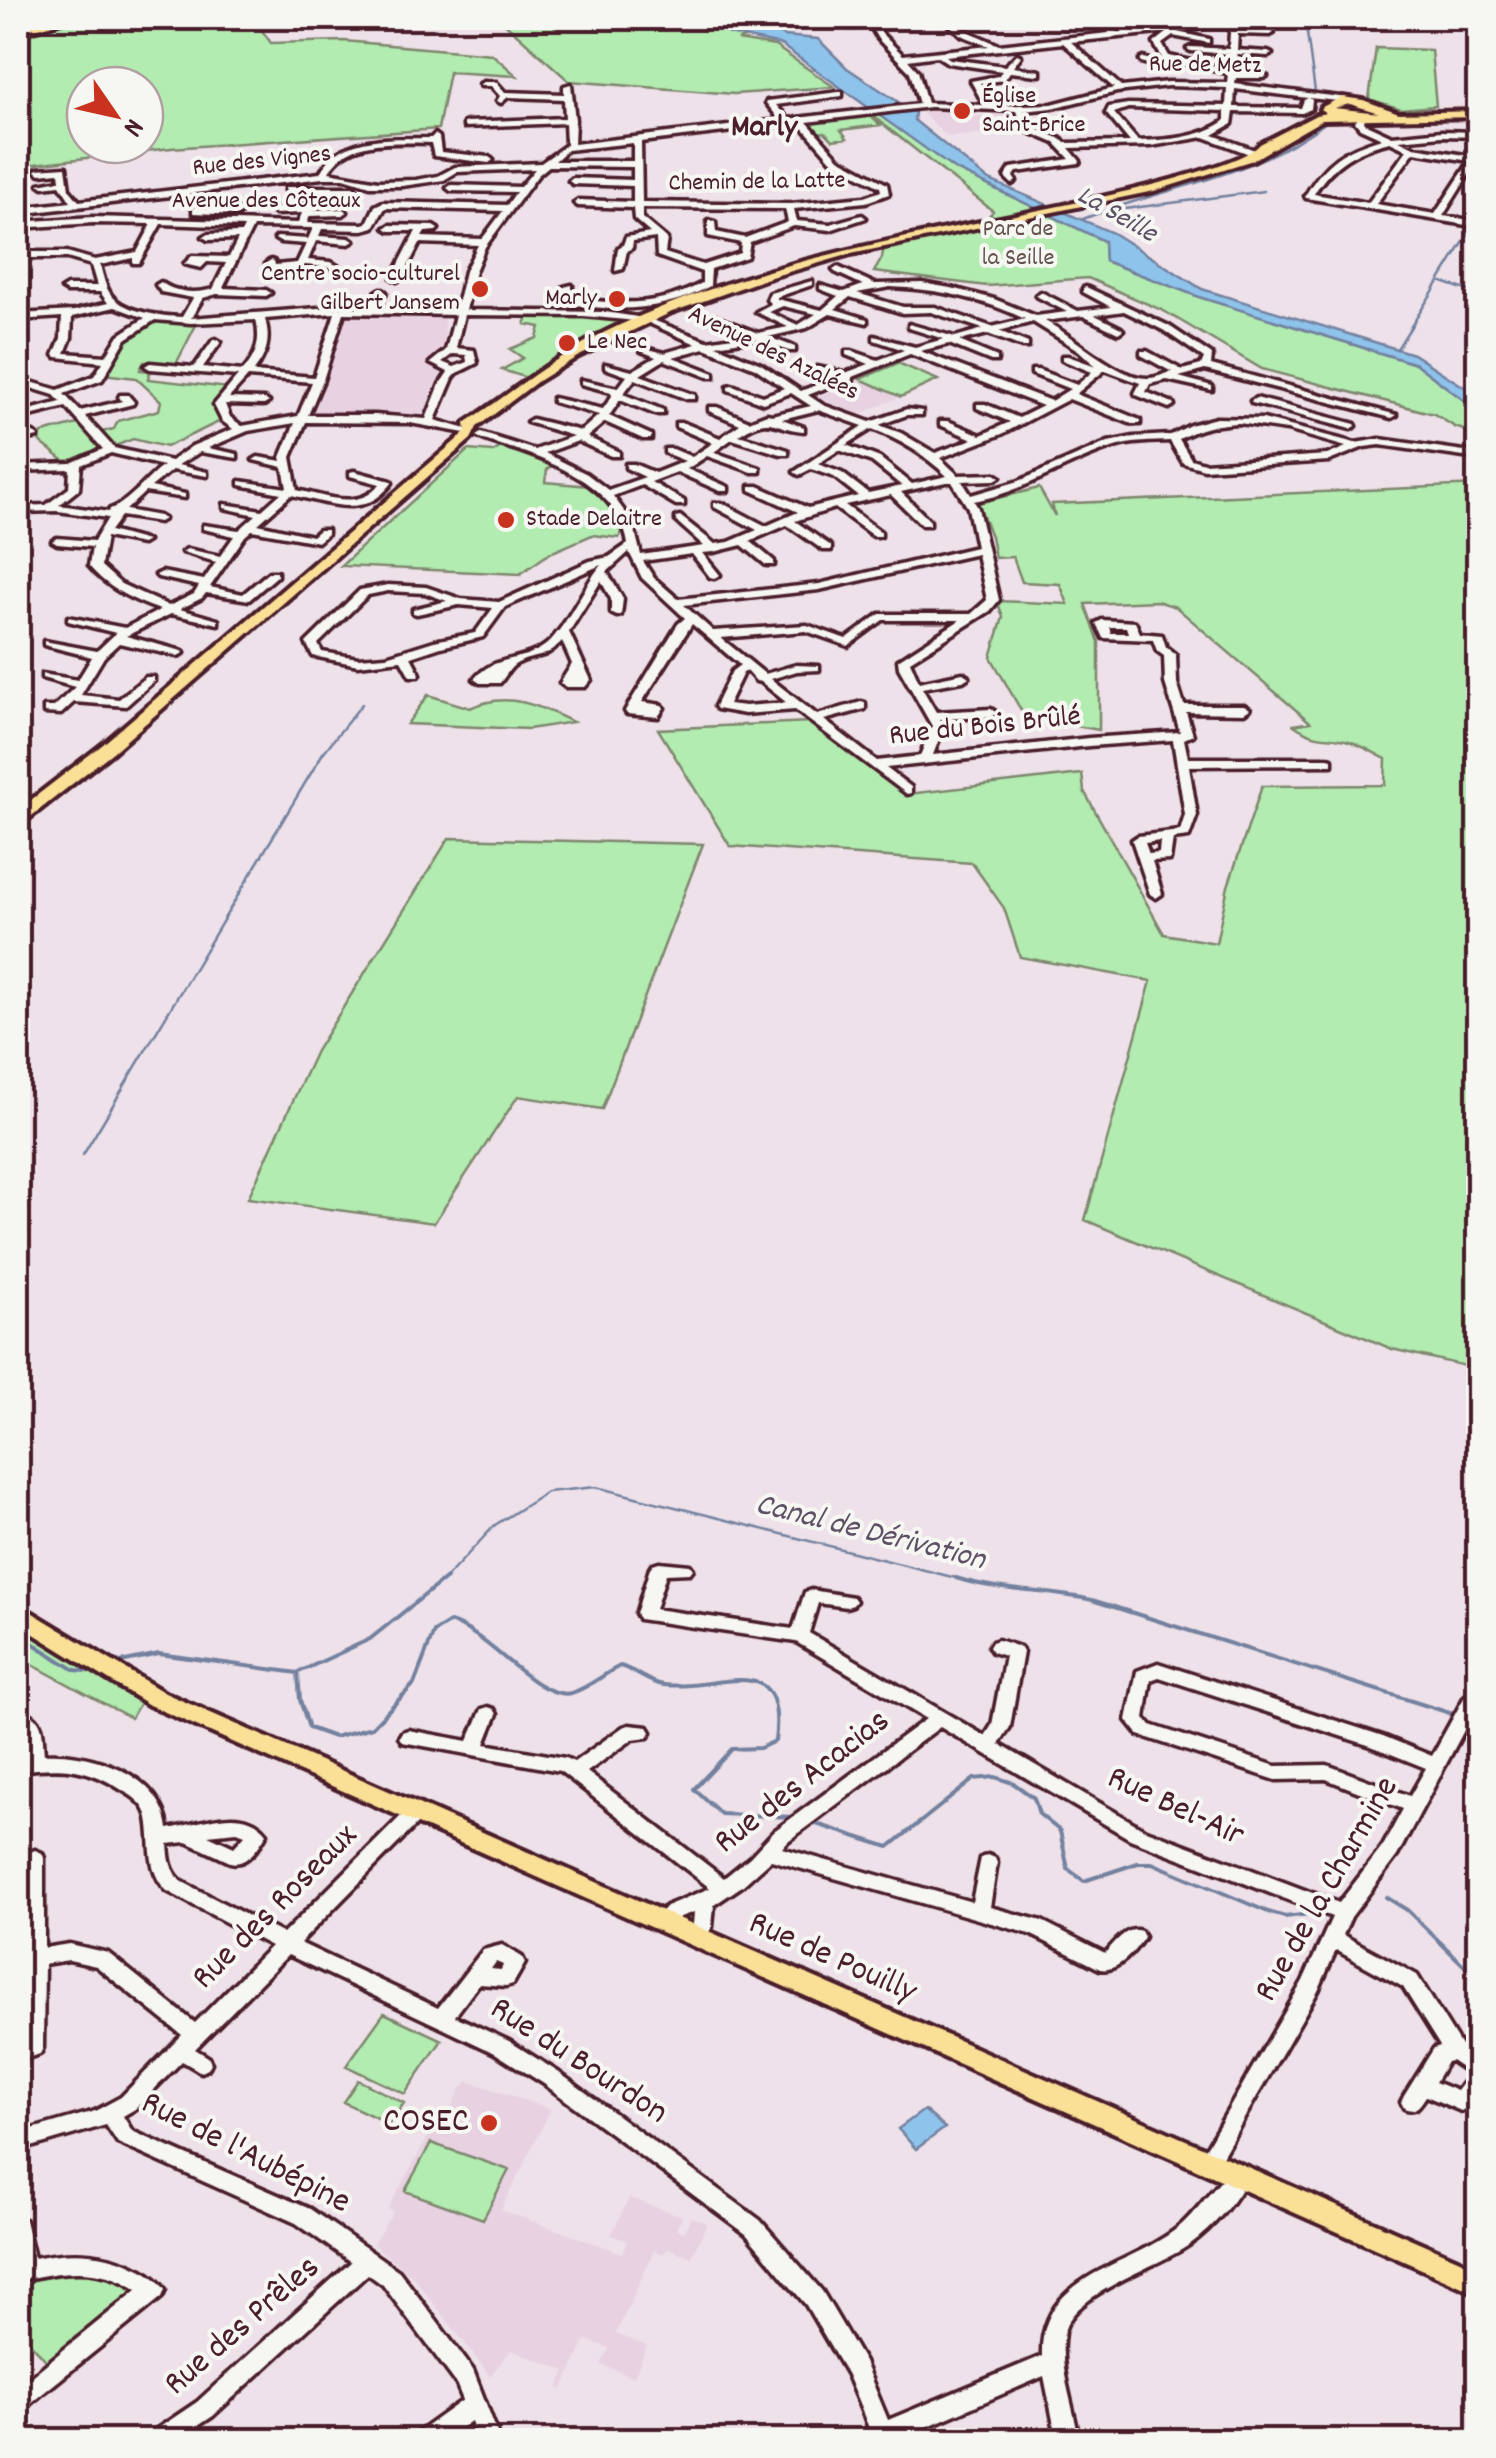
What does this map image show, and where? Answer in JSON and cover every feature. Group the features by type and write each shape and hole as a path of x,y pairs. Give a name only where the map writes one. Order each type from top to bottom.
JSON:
{"highway":[{"path":"18,30 54,18"},
{"path":"18,30 65,18"}],"main road":[{"path":"1222,166 1320,117 1350,113 1368,103 1348,100 1350,113"},
{"name":"Rue de Metz","path":"1350,113 1478,114"},
{"path":"18,818 108,748 473,434 546,382 650,322 745,282 898,239 1152,190 1262,151 1274,141"},
{"name":"Rue de Pouilly","path":"18,1613 157,1699 1478,2281"}],"street":[{"path":"839,19 850,26 883,18"},
{"path":"945,18 964,33 1000,48"},
{"path":"1161,18 1170,31"},
{"path":"1115,35 1107,25 1135,21"},
{"path":"873,23 916,76 919,106"},
{"path":"901,58 1234,26 1270,34"},
{"path":"1064,146 1206,136 1227,125 1234,26"},
{"path":"1170,31 1192,38 1204,37"},
{"path":"1170,31 1156,47 1166,58 1232,78 1263,76"},
{"path":"1065,41 1118,86"},
{"path":"1191,49 1268,54"},
{"path":"939,54 948,62 1037,74"},
{"path":"990,106 972,80 1001,78 1019,56"},
{"path":"1144,60 1162,65 1178,62"},
{"name":"Rue de Metz","path":"570,147 919,106 955,104 1019,109 1064,104 1118,86 1232,78 1308,97 1350,113"},
{"path":"484,84 493,84 501,99"},
{"path":"454,372 435,365 451,351 470,271 484,242 545,165 570,147 569,91 501,99 487,105"},
{"path":"786,122 770,103 840,94"},
{"path":"1134,141 1110,113 1112,109 1124,106 1302,111 1307,109 1308,97"},
{"name":"Rue de Metz","path":"1308,97 1348,100"},
{"path":"524,99 532,122"},
{"path":"1012,181 1009,177 1014,170 1076,161 1064,146 1032,130 1019,109"},
{"path":"1350,113 1411,148 1476,160 1438,217"},
{"path":"467,124 571,120"},
{"name":"Chemin de la Latte","path":"578,203 788,212 877,199 886,188 836,160 801,120"},
{"path":"1474,223 1309,196 1334,163 1391,138 1430,133 1478,134"},
{"path":"1206,136 1245,153"},
{"path":"324,174 340,150 435,138 437,154 492,160"},
{"path":"18,317 67,314 115,304 154,316 186,318 374,310 460,312 658,306 707,284 708,272 662,256 660,237 638,219 637,140"},
{"path":"384,144 384,158"},
{"path":"1370,207 1411,148"},
{"path":"523,190 450,183 455,170 637,164"},
{"path":"40,171 62,169 64,189 78,204"},
{"name":"Rue des Vignes","path":"18,211 324,174 350,174 368,183 450,183"},
{"path":"42,184 64,182"},
{"path":"233,224 254,182"},
{"path":"573,182 637,183"},
{"name":"Avenue des Côteaux","path":"18,226 93,220 369,226 390,183"},
{"path":"286,189 353,190"},
{"path":"301,226 318,190"},
{"path":"208,200 196,211 239,212"},
{"path":"93,220 104,201"},
{"name":"Avenue des Côteaux","path":"141,222 147,206"},
{"name":"Avenue des Côteaux","path":"381,206 510,208"},
{"path":"276,211 344,212"},
{"path":"711,222 710,234 746,241 788,212 830,227 862,218"},
{"path":"397,278 438,217"},
{"path":"51,254 59,222"},
{"path":"18,254 51,254 96,263 138,258 158,222"},
{"path":"218,291 250,224"},
{"path":"272,262 269,268 292,269 302,262 318,226"},
{"path":"390,228 484,242"},
{"path":"208,237 244,236"},
{"path":"618,270 630,242 660,237"},
{"path":"280,239 349,241"},
{"path":"704,268 744,256 746,241"},
{"path":"204,260 233,260"},
{"path":"302,262 336,268"},
{"path":"96,263 101,288 115,304"},
{"path":"838,270 874,287"},
{"path":"66,276 67,291 101,288"},
{"path":"809,283 772,295 772,300 864,321"},
{"path":"161,285 164,290 198,296 218,291 266,293"},
{"path":"570,287 568,300 590,308"},
{"path":"536,452 581,436 604,415 616,393 635,374 666,356 801,327 827,312 846,294 874,287 959,294 1036,319 1074,339 1099,367"},
{"path":"824,288 902,310 932,309 1025,345"},
{"path":"1086,290 1166,328 1210,360 1205,366"},
{"path":"374,310 382,292"},
{"path":"186,318 198,296"},
{"path":"1041,296 1118,330"},
{"path":"315,312 320,300"},
{"path":"778,304 761,312 821,333"},
{"path":"732,388 763,400 849,378 912,351 987,329 1118,306"},
{"name":"Avenue des Azalées","path":"590,308 650,322 712,346 819,406 911,442 933,458 954,478 978,521 993,600 990,607 973,617"},
{"path":"48,710 57,710 72,698 99,655 121,636 190,602 246,530 290,492 293,486 286,454 318,380 340,311"},
{"path":"67,314 68,331 59,354 108,359"},
{"path":"58,393 94,381 122,337 154,316"},
{"path":"252,435 234,429 219,407 266,340 260,317"},
{"path":"714,319 792,349"},
{"path":"912,326 994,358"},
{"path":"877,338 1052,405"},
{"path":"197,369 216,342"},
{"path":"429,422 436,414 441,386 454,372 471,364 473,356 464,350 451,351"},
{"path":"644,350 711,375"},
{"path":"849,353 879,364"},
{"path":"1144,354 1179,372"},
{"path":"1065,358 1146,382 1205,366 1392,416"},
{"path":"150,366 318,380"},
{"path":"608,366 691,397"},
{"path":"933,458 1052,405 1074,392 1099,367"},
{"path":"820,369 849,378"},
{"path":"1035,372 1136,422"},
{"path":"1165,376 1208,388"},
{"path":"18,381 58,393 110,450 204,474"},
{"path":"584,382 659,412"},
{"path":"1146,382 1142,394 1169,405"},
{"path":"1304,413 1322,397"},
{"path":"77,415 128,402 124,398"},
{"path":"557,400 604,415 647,437"},
{"path":"1256,400 1350,426"},
{"path":"221,401 264,402"},
{"path":"18,416 67,404"},
{"path":"608,494 678,470 748,424 819,406"},
{"path":"981,406 1016,421"},
{"path":"713,409 748,424"},
{"name":"Avenue des Azalées","path":"873,425 906,410 918,413"},
{"path":"1036,412 1051,418"},
{"path":"767,417 800,429"},
{"path":"214,622 171,610 105,578 96,566 100,538 117,513 142,488 169,465 234,429 303,418 429,422 536,452 580,474 608,494 630,530 624,542 639,566 675,603 762,680 907,790"},
{"path":"967,499 1020,488 1109,445 1173,438 1205,423 1246,420 1356,447"},
{"path":"532,422 581,436 615,454"},
{"path":"944,422 979,438"},
{"path":"680,425 784,452"},
{"path":"866,498 838,475 805,469 873,425"},
{"path":"18,428 33,437"},
{"path":"1000,428 1016,436"},
{"path":"1173,438 1187,461 1204,466 1329,458 1356,447 1389,443 1478,456"},
{"path":"963,445 981,452"},
{"path":"840,447 876,460 911,488"},
{"path":"196,448 233,456"},
{"path":"18,468 75,466 110,450"},
{"path":"669,450 693,462"},
{"path":"708,453 756,470"},
{"path":"258,460 303,467"},
{"path":"50,507 74,490 75,466"},
{"path":"630,466 680,503"},
{"path":"678,470 724,489"},
{"path":"244,482 359,504 375,498 387,483 354,474"},
{"path":"500,606 480,635 404,657 348,663 317,654 312,644 364,592 388,588 430,590 458,602 500,606 594,564 633,552 714,549 836,504 954,478 995,478"},
{"path":"142,488 181,496"},
{"path":"754,488 807,512"},
{"path":"894,492 926,523"},
{"path":"836,504 877,534"},
{"path":"718,505 768,531"},
{"path":"228,506 265,514"},
{"path":"18,518 22,509 50,507 159,519"},
{"path":"680,519 714,549"},
{"path":"788,521 828,548"},
{"path":"206,527 314,540 323,532"},
{"path":"291,547 302,538"},
{"path":"57,541 142,541"},
{"path":"744,541 770,562"},
{"path":"922,545 936,558"},
{"path":"675,603 867,581 882,572 983,549"},
{"path":"187,552 222,560"},
{"path":"696,552 714,574"},
{"path":"868,557 882,572"},
{"path":"511,660 547,650 611,560"},
{"path":"915,564 929,577"},
{"path":"162,575 245,598 273,574"},
{"path":"602,574 618,599 616,613"},
{"path":"814,575 824,586"},
{"path":"757,584 768,595"},
{"path":"417,611 458,602"},
{"path":"848,643 880,618 973,617"},
{"path":"926,758 938,730 934,716 904,668 907,657 973,617"},
{"path":"72,619 178,653"},
{"path":"635,704 684,624 692,619"},
{"path":"710,635 806,628 865,650"},
{"path":"563,630 578,664"},
{"path":"1135,636 1158,636 1162,649 1168,652 1170,684 1187,736 1178,736 1191,815 1185,834 1138,840 1156,894"},
{"path":"48,643 99,655"},
{"path":"404,657 414,674"},
{"path":"746,667 738,672 721,706 744,710 795,706"},
{"path":"762,680 809,668"},
{"path":"46,676 83,684"},
{"path":"916,686 963,677"},
{"path":"72,698 122,703 150,679"},
{"path":"816,720 855,707"},
{"path":"1180,708 1244,709"},
{"path":"934,716 991,714"},
{"name":"Rue du Bois Brûlé","path":"874,765 1178,736"},
{"path":"1182,762 1328,762"},
{"path":"1144,858 1165,858 1167,837"},
{"name":"Rue Bel-Air","path":"684,1569 660,1568 645,1614 800,1636 1137,1834 1343,1914"},
{"path":"800,1636 812,1596 847,1601"},
{"path":"988,1745 1001,1727 1014,1652 998,1648"},
{"path":"1415,1806 1327,1772 1276,1773 1144,1730 1136,1720 1143,1676 1158,1670 1322,1722 1437,1765"},
{"name":"Rue de la Charmine","path":"1209,2161 1311,1985 1343,1914 1390,1851 1466,1710"},
{"path":"474,1748 488,1714"},
{"path":"18,1715 33,1725 26,1762"},
{"name":"Rue des Acacias","path":"663,1920 686,1903 705,1901 798,1824 941,1718"},
{"path":"574,1772 629,1732 642,1732"},
{"path":"408,1737 565,1764 722,1887"},
{"name":"Rue du Bourdon","path":"26,1762 73,1760 98,1765 151,1802 158,1817 160,1867 168,1882 286,1945 502,2047 753,2227 814,2298 856,2368 878,2438"},
{"name":"Rue des Roseaux","path":"18,2142 110,2114 140,2093 417,1812"},
{"path":"159,1838 189,1834"},
{"path":"771,1850 781,1857 980,1910 1046,1932 1107,1964 1134,1938"},
{"path":"18,2053 33,2048 25,2031 34,1858"},
{"path":"980,1910 988,1863"},
{"path":"696,1936 702,1927 705,1901"},
{"path":"1332,1939 1410,1981 1454,2052 1478,2069"},
{"path":"26,1958 69,1952 100,1958 188,2043 201,2063"},
{"path":"442,2018 474,1976"},
{"path":"1454,2052 1441,2054 1416,2093 1461,2102 1478,2079"},
{"name":"Rue de l'Aubépine","path":"110,2114 125,2137 303,2216 368,2260 409,2300 466,2377 490,2440"},
{"path":"1068,2440 1054,2361 1054,2326 1068,2302 1180,2239 1204,2219 1238,2174"},
{"path":"18,2227 22,2271 56,2262 98,2262 128,2272 154,2290 18,2400"},
{"name":"Rue des Prêles","path":"159,2440 205,2408 368,2260"},
{"path":"878,2438 1054,2361"},
{"path":"426,2440 476,2404"}],"shaded area":[{"path":"947,109 954,116 970,117 1014,112 1029,131 947,137 921,112"},
{"path":"344,313 444,313 445,352 429,364 441,374 427,419 309,416"},
{"path":"859,380 900,397 858,415 816,397"},
{"path":"468,2081 551,2109 501,2210 622,2253 627,2241 611,2235 629,2198 682,2216 676,2229 684,2232 691,2217 707,2223 692,2257 668,2248 664,2254 654,2251 616,2334 647,2346 634,2377 601,2365 609,2348 586,2340 562,2390 558,2388 566,2371 511,2350 490,2376 414,2278 373,2244 393,2212 388,2209 433,2128 440,2131"}],"green space":[{"path":"18,18 253,18 271,43 344,41 492,54 517,76 449,72 438,129 165,149 165,65 65,65 65,160 18,166"},
{"path":"499,18 772,18 784,25 738,40 775,46 834,87 734,94 569,81"},
{"path":"1376,48 1431,50 1436,106 1401,109 1369,99"},
{"name":"Parc de la Seille","path":"877,112 954,169 1104,241 1105,261 1202,298 1416,364 1478,411 1478,435 1434,414 1262,369 1164,311 1088,278 987,286 874,272 884,244 981,226 993,211 869,113"},
{"path":"868,114 880,125 841,130 847,138 833,140 825,132 818,133 808,121"},
{"path":"154,316 199,319 176,364 144,362 140,370 150,371 148,379 229,388 218,401 223,420 166,447 133,439 68,464 39,441 42,433 82,423 94,434 114,429 118,421 159,410 161,401 136,378 102,374 114,347"},
{"path":"528,317 629,320 527,378 502,370 523,358 510,349 537,338 540,327 525,324"},
{"path":"898,363 938,380 901,397 860,379"},
{"name":"Stade Delaitre","path":"501,447 553,465 547,470 545,482 590,486 623,529 619,538 592,535 550,553 520,574 341,566 468,450 493,452"},
{"path":"1478,485 1478,1369 1392,1349 1085,1220 1151,981 1020,957 1004,908 972,863 730,846 658,729 809,722 908,794 1082,774 1084,791 1164,934 1216,943 1228,886 1262,786 1385,785 1386,759 1349,741 1316,736 1294,725 1310,722 1176,607 1157,601 1085,604 1099,642 1099,730 1027,721 991,657 1003,617 997,601 1068,604 1060,584 1022,582 1013,557 995,558 978,503 1039,488 1055,516 1052,504"},
{"path":"428,695 470,708 497,701 522,702 573,722 529,729 407,724"},
{"path":"449,838 703,844 602,1109 518,1096 434,1223 248,1198 316,1051"},
{"path":"18,1626 140,1703 131,1718 18,1657"},
{"path":"384,2013 442,2040 405,2094 346,2066"},
{"path":"358,2080 404,2103 389,2124 343,2102"},
{"path":"431,2143 509,2170 483,2219 405,2191"},
{"path":"74,2271 101,2273 132,2284 132,2303 52,2367 18,2329 18,2284"}],"water":[{"path":"701,18 745,32 746,23 758,23 784,36 818,39 847,68 915,113 914,120 987,179 1113,233 1202,289 1413,354 1478,396 1478,411 1416,364 1202,298 1105,261 1104,241 954,169 781,45 730,34"},
{"path":"924,2110 945,2128 916,2149 898,2129"}],"waterway":[{"path":"1305,18 1315,92 1335,96"},
{"name":"La Seille","path":"1083,219 1270,156 1329,120"},
{"name":"La Seille","path":"1117,210 1264,191"},
{"path":"1397,349 1478,219"},
{"path":"1442,282 1478,294"},
{"path":"83,1155 323,753 362,704"},
{"name":"Canal de Dérivation","path":"445,1578 495,1525 547,1492 596,1487 958,1579"},
{"name":"Canal de Dérivation","path":"299,1672 370,1639 445,1578"},
{"name":"Canal de Dérivation","path":"958,1579 1092,1600 1456,1715"},
{"name":"Canal de Dérivation","path":"958,1579 964,1580"},
{"path":"111,1664 159,1654 298,1673 300,1700 309,1728 334,1737 372,1727 414,1684 434,1632 450,1622 481,1639 543,1687 558,1693 578,1691 620,1666 664,1685 744,1680 759,1683 770,1693 776,1712 775,1741 760,1748 732,1749 694,1789 721,1814 793,1817"},
{"path":"18,1634 75,1670 95,1672"},
{"name":"Canal de Dérivation","path":"1468,1720 1478,1724"},
{"path":"810,1822 889,1847 974,1779 995,1777 1013,1783 1034,1798 1039,1814 1060,1831 1068,1869 1084,1881 1138,1863 1152,1863 1268,1912 1285,1917 1310,1914"},
{"path":"1386,1897 1407,1910 1478,1979"}],"place":[{"name":"Église Saint-Brice","path":"962,111"},
{"name":"Centre socio-culturel Gilbert Jansem","path":"480,289"},
{"name":"Marly","path":"617,299"},
{"name":"Le Nec","path":"567,343"},
{"name":"Stade Delaitre","path":"506,520"},
{"name":"COSEC","path":"489,2123"}],"district":[{"name":"Marly","path":"764,129"}]}
